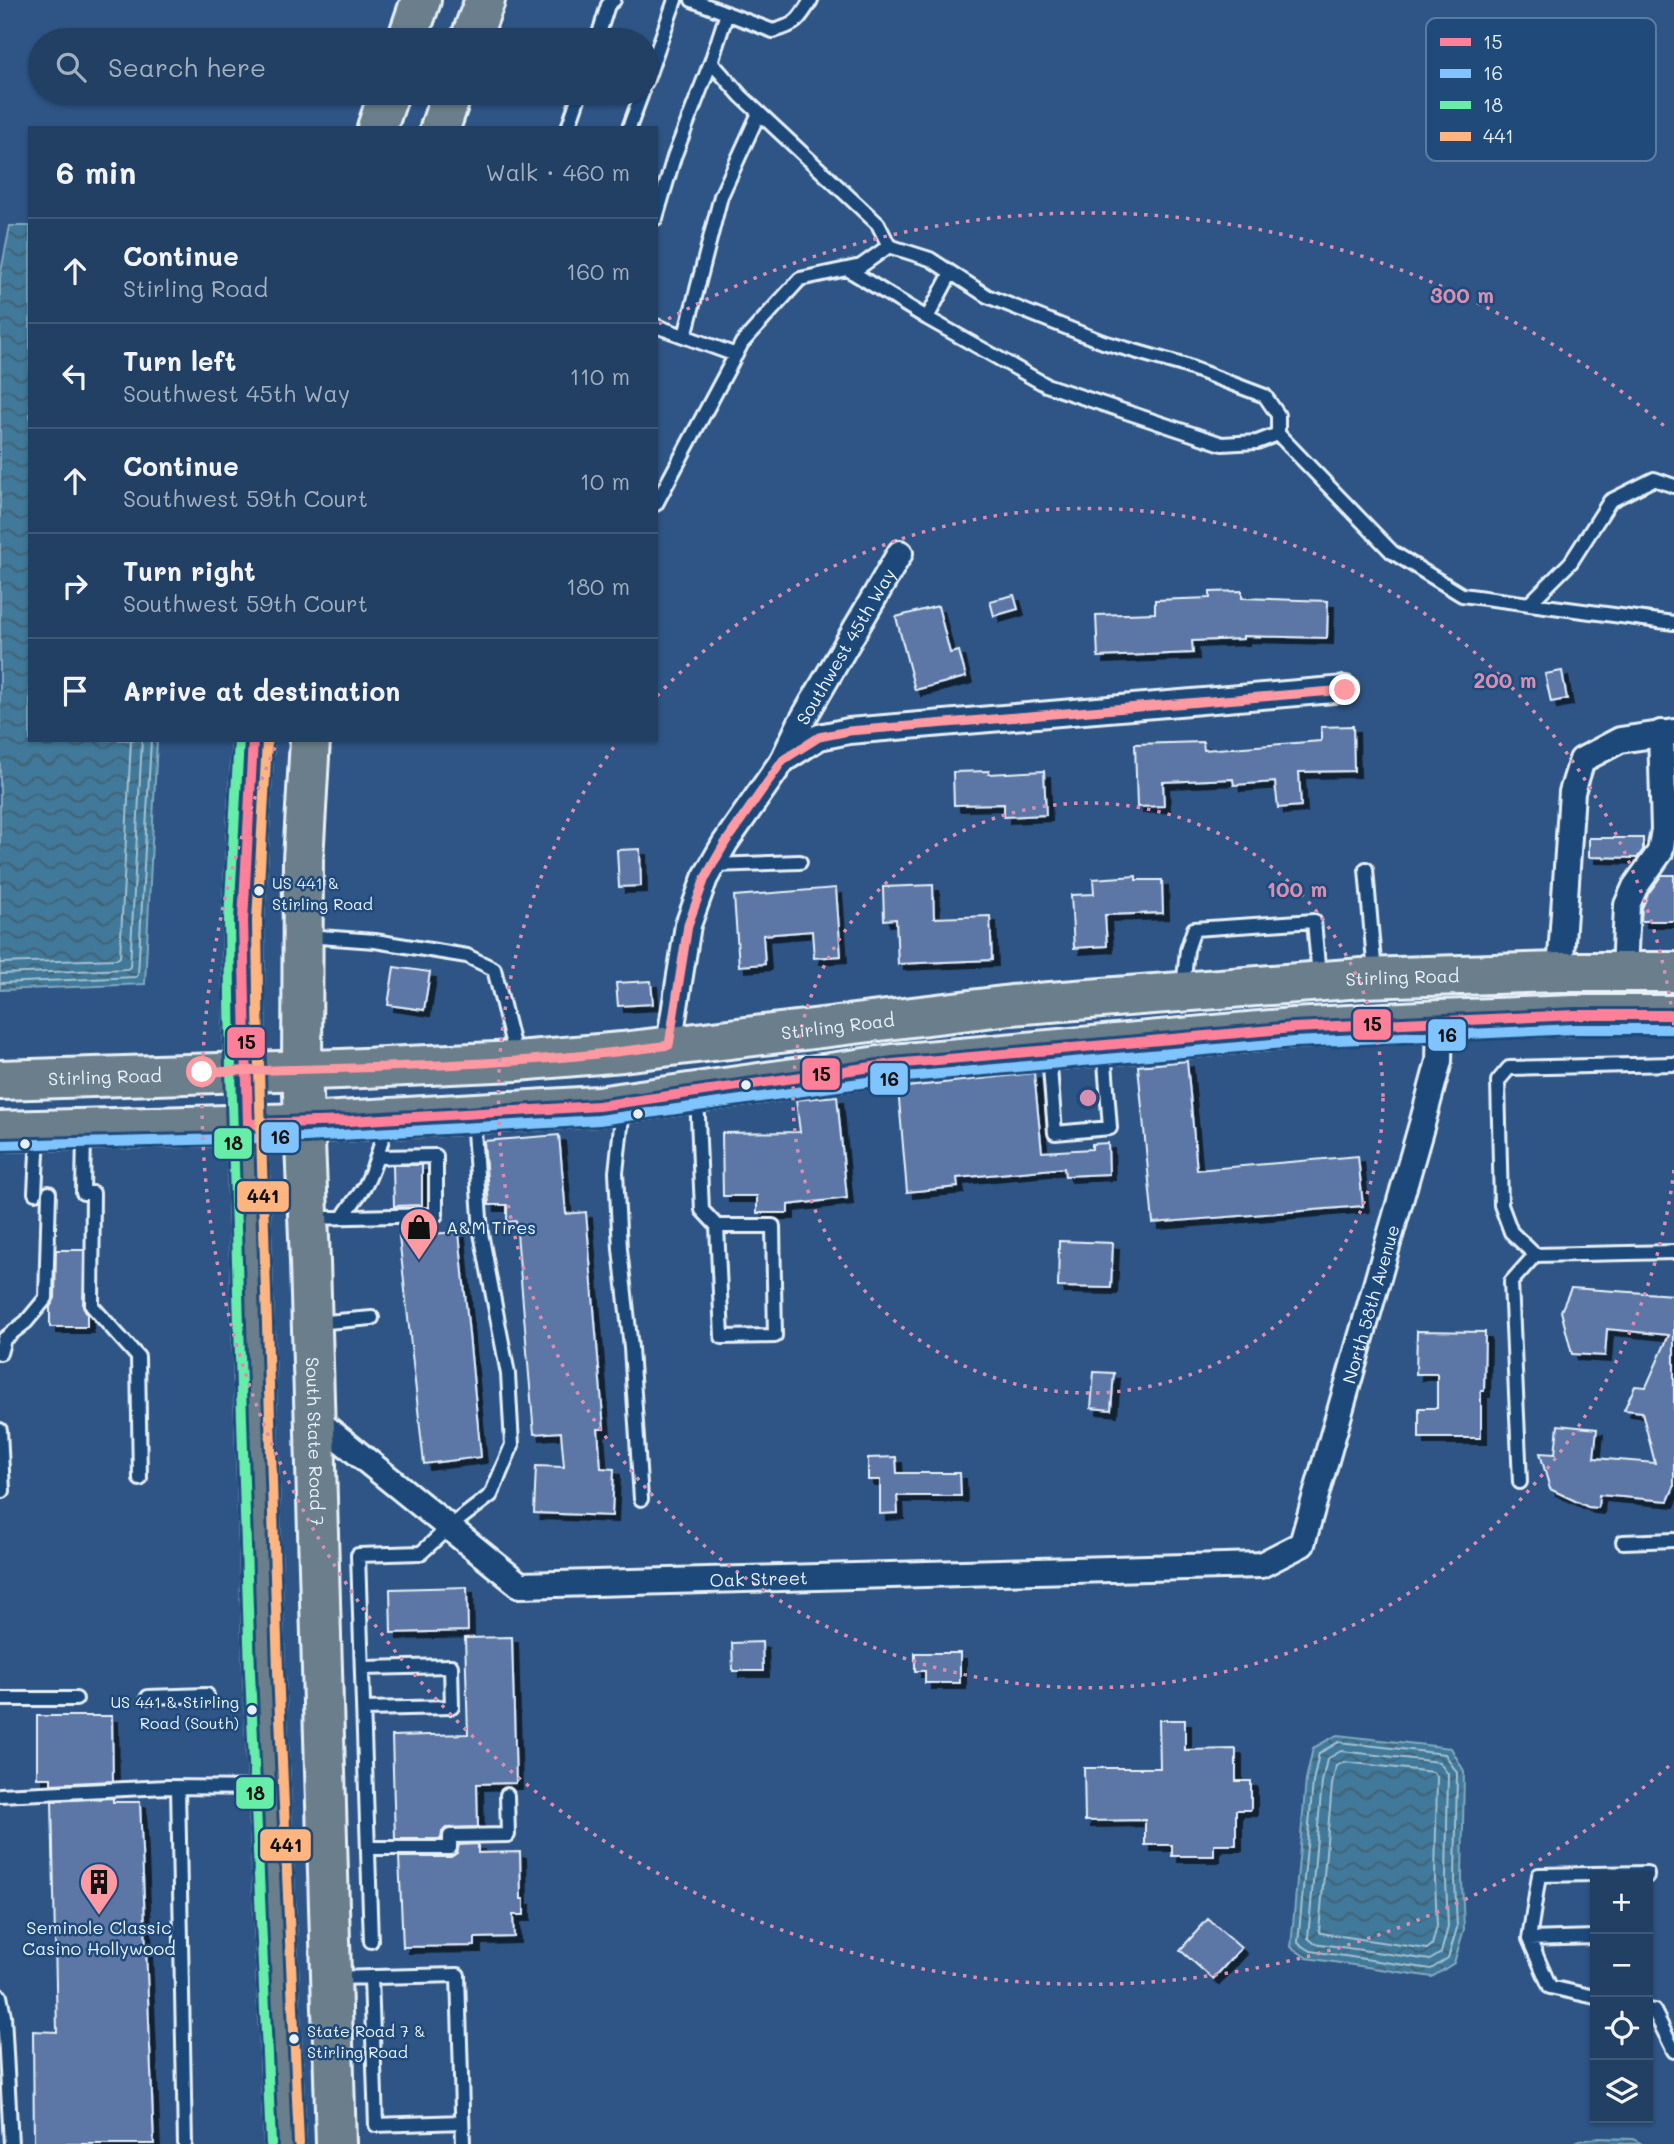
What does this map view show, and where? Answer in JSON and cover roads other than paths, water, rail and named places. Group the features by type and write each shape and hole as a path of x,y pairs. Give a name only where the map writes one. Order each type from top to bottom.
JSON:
{"main road":[{"path":"411,28 421,0"},
{"path":"474,28 485,0"},
{"path":"378,126 385,105"},
{"path":"441,126 448,105"},
{"path":"253,742 243,922 245,1071 257,1485 285,2144"},
{"name":"South State Road 7","path":"310,742 303,860 302,1070 304,1123 325,1217 312,1323 336,2144"},
{"name":"Stirling Road","path":"0,1080 517,1061 622,1052 916,1015 1183,991 1375,978 1560,972 1674,972"},
{"path":"862,1068 864,1052 871,1042 916,1015"},
{"path":"0,1131 304,1123 598,1107 862,1068 1293,1028 1575,1015 1674,1015"},
{"path":"269,1788 287,1795 305,1810 327,1846"}],"street":[{"name":"Southwest 45th Way","path":"669,1045 688,925 705,878 725,843 783,760 800,724 900,552"},
{"path":"783,760 819,737 849,731 1345,690"},
{"path":"1560,972 1572,792 1582,760 1620,740 1668,732 1664,830 1660,852 1635,887 1627,905 1623,972"},
{"name":"North 58th Avenue","path":"1261,1565 1302,1544 1439,1061 1440,1020"},
{"name":"Oak Street","path":"314,1418 520,1585 1261,1565"}],"lane":[{"path":"601,28 608,5 614,0"},
{"path":"658,48 675,0"},
{"path":"692,0 773,31 799,20 811,0"},
{"path":"658,211 674,157 727,13"},
{"path":"711,62 741,96 878,224 889,246 930,259 987,296 1090,337 1183,365 1265,396 1278,415 1278,434 1392,552 1462,595 1674,623"},
{"path":"569,126 576,105"},
{"path":"630,126 638,105"},
{"path":"685,335 721,196 760,113"},
{"path":"658,500 742,343 800,279 861,266 889,246"},
{"path":"847,269 1046,385 1222,444 1257,442 1278,434"},
{"path":"928,318 951,273"},
{"path":"658,327 736,355"},
{"path":"1530,603 1571,562 1610,501 1654,479 1674,486"},
{"path":"712,865 800,862"},
{"path":"1366,869 1375,978"},
{"path":"1183,991 1187,950 1194,929 1314,920 1319,981"},
{"path":"302,936 375,941 467,956 494,969 517,1061"},
{"path":"1049,1050 1055,1133 1110,1128 1103,1045"},
{"path":"1674,1064 1509,1068 1498,1081 1501,1205 1511,1232 1535,1255 1674,1252"},
{"path":"696,1091 702,1210 717,1226 722,1336 775,1336 773,1226 717,1226"},
{"path":"624,1102 616,1172 641,1499"},
{"path":"371,1941 358,1555 421,1553 491,1495 512,1445 508,1374 481,1233 472,1114"},
{"path":"325,1217 350,1204 365,1185 378,1157 387,1119"},
{"path":"84,1129 92,1306 138,1357 140,1479"},
{"path":"35,1193 38,1130"},
{"path":"325,1217 436,1215 436,1156 378,1157"},
{"path":"0,1353 4,1339 26,1322 46,1298 50,1193"},
{"path":"1520,1482 1511,1282 1535,1255"},
{"path":"312,1323 372,1318"},
{"path":"0,1430 3,1491"},
{"path":"1623,1542 1674,1540"},
{"path":"362,1668 451,1666 452,1707 364,1709"},
{"path":"148,1697 207,1695"},
{"path":"0,1699 76,1699"},
{"path":"0,1795 178,1787 269,1788"},
{"path":"178,1787 186,2144"},
{"path":"369,1848 450,1848 450,1836 508,1835 507,1795"},
{"path":"1590,1874 1539,1875 1529,1940 1550,1987 1590,1996"},
{"path":"1529,1940 1590,1937"},
{"path":"331,1978 458,1975 463,2144"},
{"path":"371,1977 376,2125 462,2122"},
{"path":"0,1996 4,2016 11,2144"},
{"path":"1653,2011 1674,2051"}],"water":[{"path":"10,226 28,226 28,742 157,742 145,984 0,990 0,277"},
{"path":"1337,1735 1451,1748 1464,1771 1464,1929 1454,1963 1432,1977 1307,1958 1291,1947 1306,1780 1313,1748"},
{"path":"1598,2138 1633,2139 1642,2144 1574,2144"}],"place":[{"name":"US 441 & Stirling Road","path":"259,891"},
{"name":"A&M Tires","path":"419,1261"},
{"name":"US 441 & Stirling Road (South)","path":"252,1710"},
{"name":"Seminole Classic Casino Hollywood","path":"99,1916"},
{"name":"State Road 7 & Stirling Road","path":"294,2039"}]}
